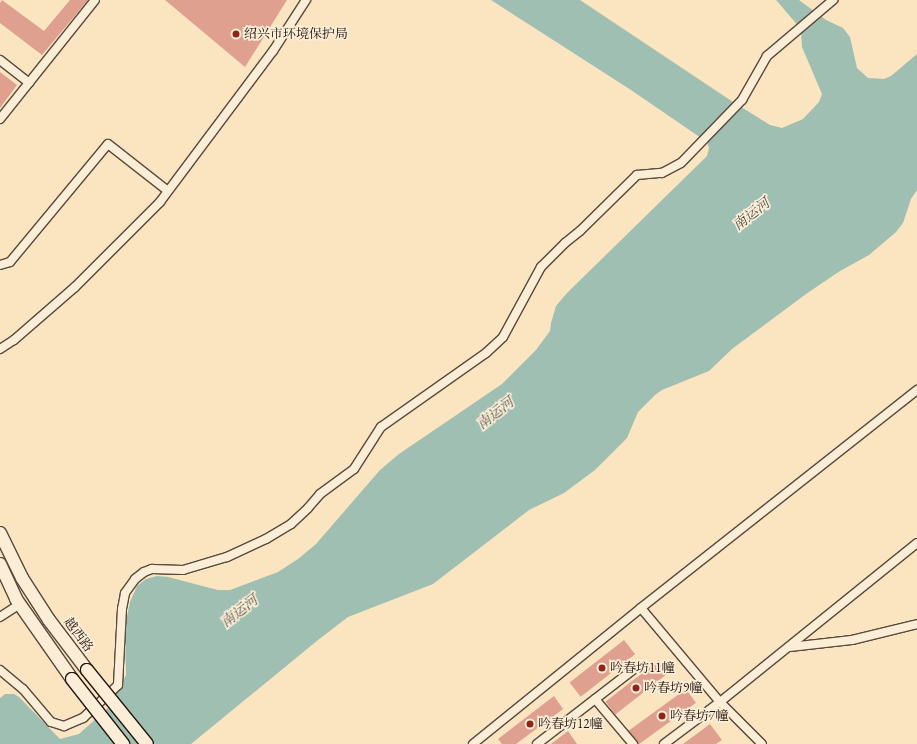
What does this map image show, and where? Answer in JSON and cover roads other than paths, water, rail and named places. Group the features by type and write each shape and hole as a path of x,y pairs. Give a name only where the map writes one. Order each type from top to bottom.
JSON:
{"main road":[{"name":"越西路","path":"0,533 22,578 37,602 87,670 147,744"},
{"path":"0,564 20,604 72,679 124,744"}],"street":[{"path":"0,119 95,0"},
{"path":"0,349 14,340 75,287 160,202 273,51 306,0"},
{"path":"0,670 23,689 51,722 64,726 83,718 118,685 122,608 126,593 135,579 144,572 152,569 183,570 227,557 266,539 291,524 320,494 354,469 381,427 486,353 503,337 541,267 564,242 580,231 638,175 662,173 681,163 742,100 767,56 833,0"},
{"path":"0,60 29,83"},
{"path":"0,265 10,262 108,144 168,191"},
{"path":"473,744 641,608 917,390"},
{"path":"664,744 790,647 916,546"},
{"path":"0,617 20,604"},
{"path":"641,608 720,702 762,744"},
{"path":"790,647 852,640 917,624"},
{"path":"537,744 634,669"},
{"path":"595,699 633,744"}],"water":[{"name":"南运河","path":"491,0 580,0 730,100 770,125 782,128 803,119 819,102 822,94 802,47 801,29 776,0 799,0 826,20 843,28 850,37 857,68 868,78 884,79 891,76 917,54 917,190 911,199 903,223 896,232 869,255 840,271 806,294 732,349 709,371 662,390 655,395 638,412 627,438 595,470 564,493 529,510 433,584 348,617 191,744 0,744 0,698 5,694 14,694 19,697 60,739 79,734 110,706 126,675 125,626 130,602 137,586 146,579 157,576 168,577 218,590 230,590 278,572 298,559 316,544 380,470 399,454 502,384 536,350 550,331 556,306 567,293 707,156 709,148 707,142 631,90"}],"place":[{"name":"绍兴市环境保护局","path":"236,34"},
{"name":"吟春坊11幢","path":"602,668"},
{"name":"吟春坊9幢","path":"636,688"},
{"name":"吟春坊7幢","path":"662,716"},
{"name":"吟春坊12幢","path":"530,724"}]}
